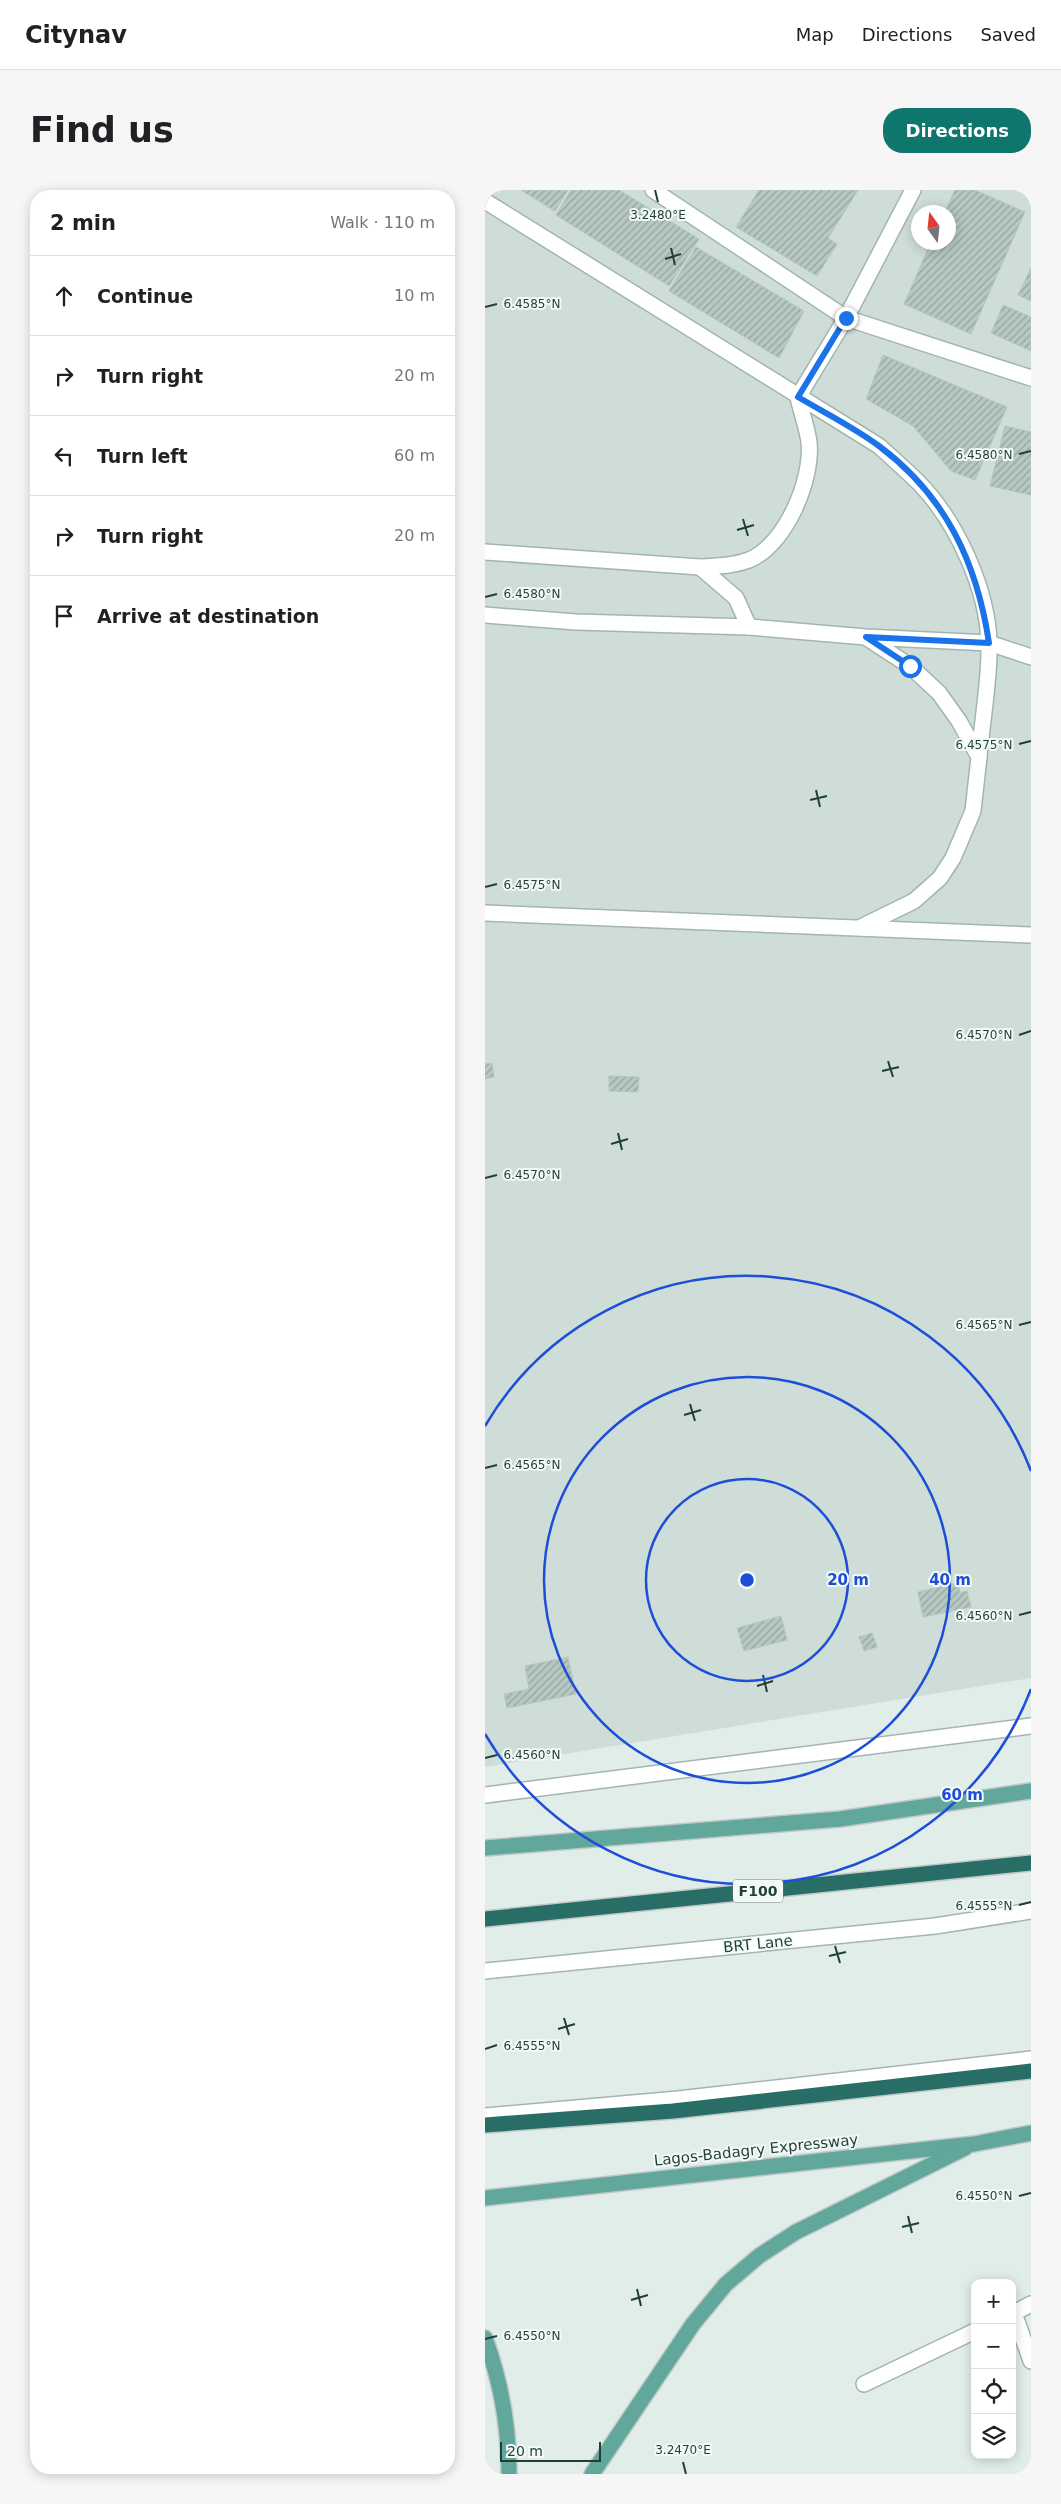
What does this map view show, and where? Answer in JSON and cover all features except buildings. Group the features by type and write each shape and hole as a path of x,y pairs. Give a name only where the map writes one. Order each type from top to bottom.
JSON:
{"highway":[{"name":"F100","path":"485,1919 1031,1863"},
{"path":"485,2125 673,2111 1031,2071"}],"main road":[{"path":"485,1848 840,1819 1031,1791"},
{"name":"Lagos-Badagry Expressway","path":"485,2198 974,2144 1031,2133"},
{"path":"592,2474 693,2324 726,2284 759,2256 796,2232 974,2144"},
{"path":"485,2338 498,2379 509,2439 509,2474"}],"street":[{"path":"653,190 846,318 1031,378"},
{"path":"485,552 700,567 731,565 751,559 767,547 784,526 799,500 808,472 809,442 798,397 846,318 913,190"},
{"path":"485,200 879,446 920,484 952,527 970,562 983,604 989,643 973,811 953,858 940,878 914,901 860,928"},
{"path":"700,567 736,598 749,627"},
{"path":"485,615 576,622 749,627 866,637 989,643 1031,657"},
{"path":"866,637 910,666 939,693 959,721 979,757"},
{"path":"485,913 1031,935"},
{"path":"485,1795 1031,1726"},
{"name":"BRT Lane","path":"485,1971 935,1926 1031,1911"},
{"path":"485,2116 679,2100 1031,2060"},
{"path":"1016,2312 1031,2304"},
{"path":"1016,2321 1031,2361"},
{"path":"864,2384 971,2333"}],"shaded area":[{"path":"485,190 1031,190 1031,1678 485,1767"}],"route":[{"path":"846,318 798,397 879,446 920,484 952,527 970,562 983,604 989,643 866,637 910,666"}]}
